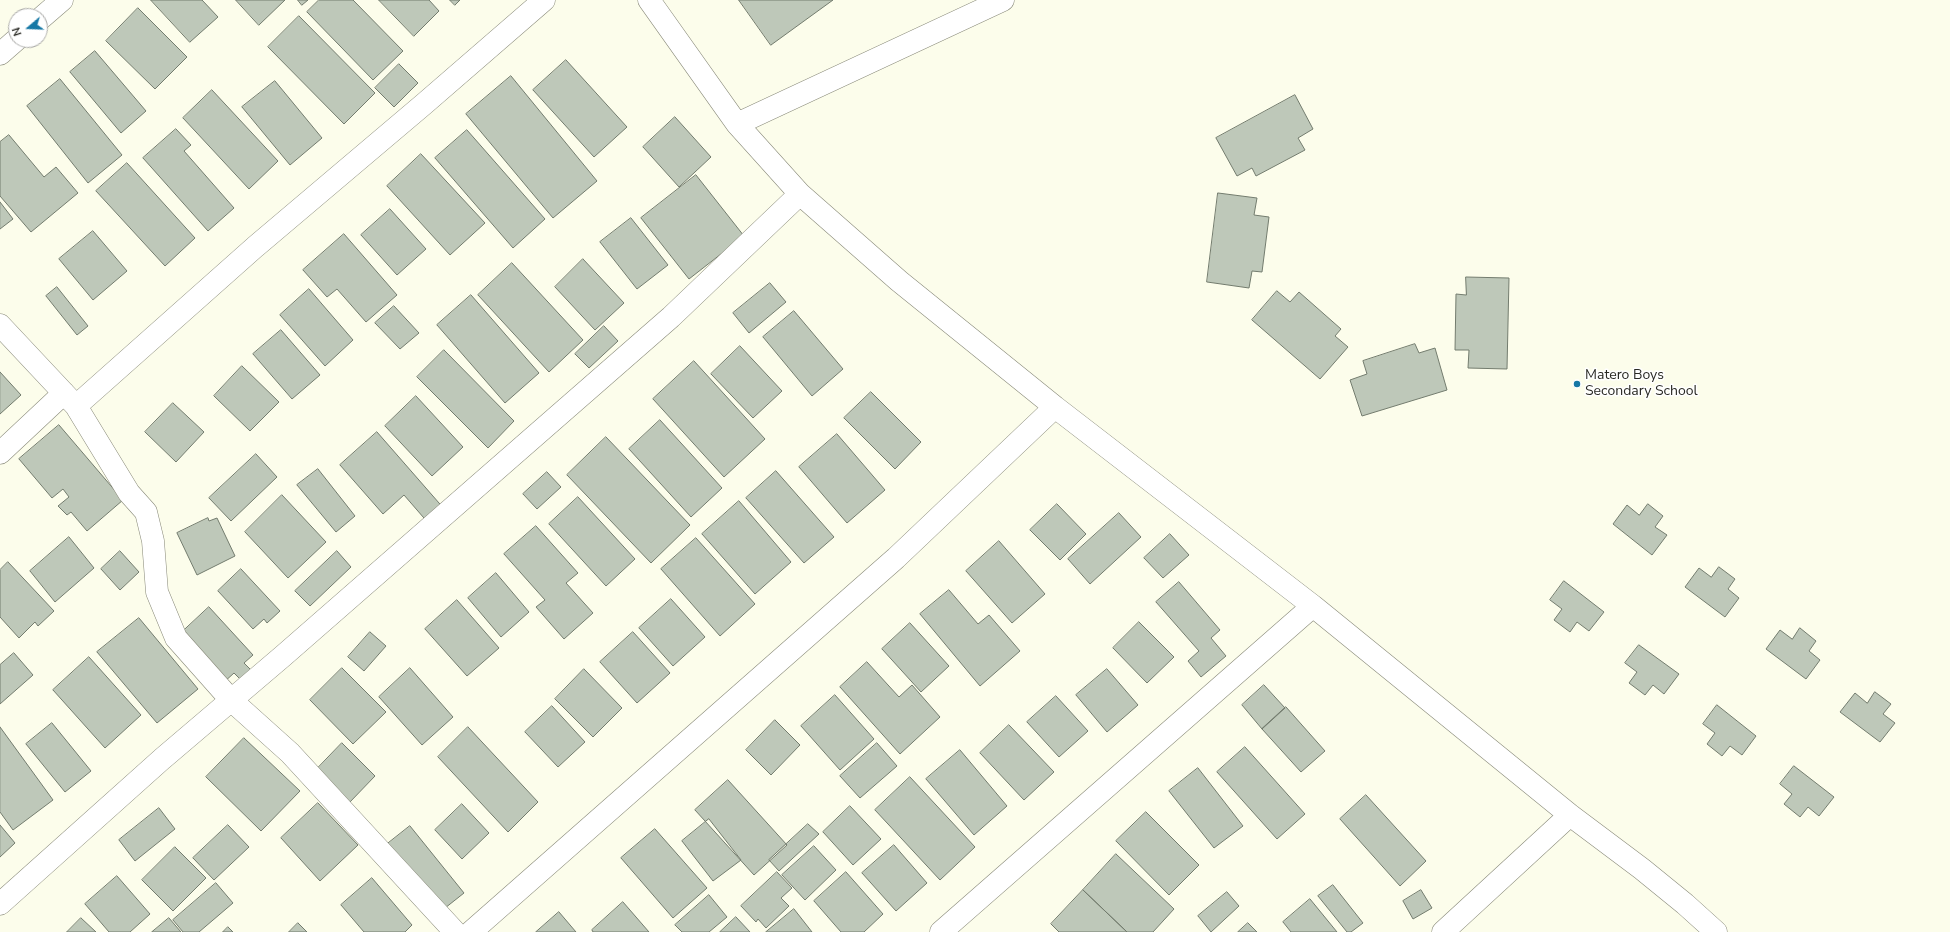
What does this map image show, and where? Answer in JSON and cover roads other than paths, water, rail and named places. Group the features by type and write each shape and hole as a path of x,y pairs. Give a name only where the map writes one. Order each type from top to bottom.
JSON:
{"street":[{"path":"48,12 62,0"},
{"path":"0,453 70,399 249,253 544,0"},
{"path":"649,0 737,124 800,194 899,281 1055,407 1313,606 1570,815 1642,869 1685,904 1716,932"},
{"path":"737,124 1003,0"},
{"path":"0,54 8,47"},
{"path":"0,904 156,764 232,700 671,317 800,194"},
{"path":"0,325 70,399 130,493 146,512 153,541 157,592 176,638 232,700 290,753 470,931 896,558 1055,407"},
{"path":"941,932 1313,606"},
{"path":"1443,932 1570,815"}],"place":[{"name":"Matero Boys Secondary School","path":"1577,384"}]}
